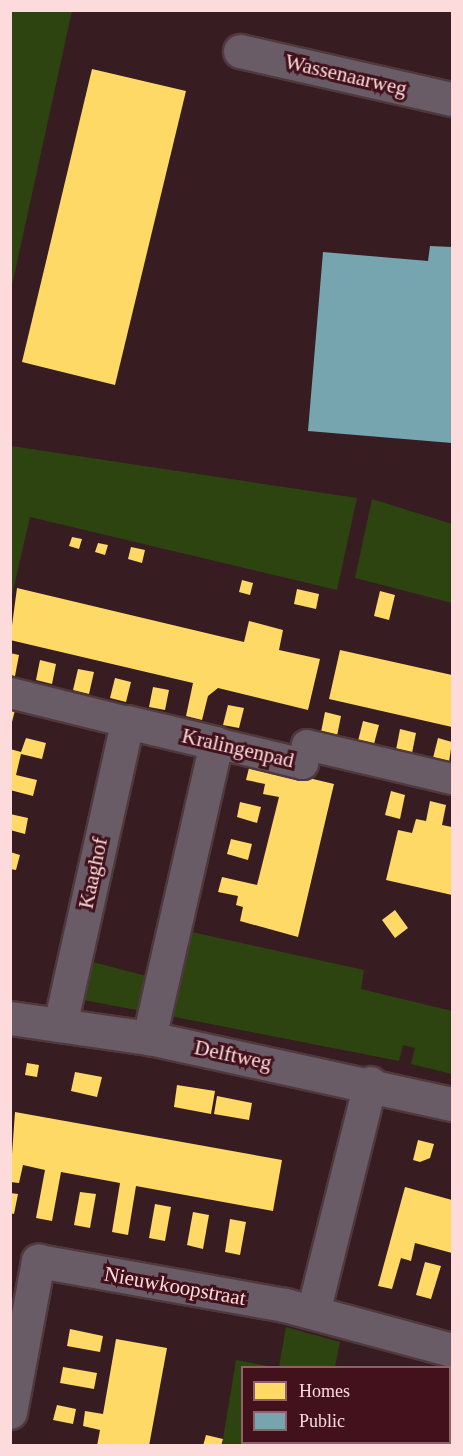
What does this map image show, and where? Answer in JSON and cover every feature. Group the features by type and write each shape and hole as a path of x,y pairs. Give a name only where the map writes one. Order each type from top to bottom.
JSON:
{"street":[{"name":"Wassenaarweg","path":"240,51 453,99"},
{"name":"Kralingenpad","path":"10,693 303,764 308,745 453,779"},
{"name":"Kaaghof","path":"60,1025 127,722"},
{"path":"149,1038 216,743"},
{"name":"Delftweg","path":"10,1018 149,1038 370,1083 453,1104"},
{"path":"313,1312 370,1083"},
{"name":"Nieuwkoopstraat","path":"10,1412 38,1261 313,1312 453,1350"}],"green space":[{"path":"10,11 72,11 11,290"},
{"path":"11,446 357,498 337,590 30,517 11,600"},
{"path":"372,499 452,524 452,603 355,578"},
{"path":"192,932 364,970 361,989 452,1011 452,1074 411,1064 415,1048 403,1045 399,1061 170,1016"},
{"path":"93,962 150,977 142,1011 83,1000"},
{"path":"286,1327 340,1342 335,1366 279,1366"},
{"path":"236,1360 268,1366 241,1366 241,1444 253,1445 222,1445"}],"building: Homes":[{"path":"92,69 186,91 115,385 22,362"},
{"path":"72,537 82,539 79,549 69,546"},
{"path":"98,543 108,545 105,555 95,552"},
{"path":"131,547 145,550 142,563 128,559"},
{"path":"242,580 253,583 250,595 239,592"},
{"path":"17,588 244,642 249,621 283,630 279,650 320,659 308,710 218,688 208,696 202,720 186,716 193,683 10,640"},
{"path":"297,589 319,594 316,609 294,604"},
{"path":"380,591 395,595 389,620 374,616"},
{"path":"340,650 452,675 452,727 329,699"},
{"path":"10,653 19,655 15,676 10,675"},
{"path":"40,660 56,664 52,684 36,680"},
{"path":"78,669 94,672 89,694 73,690"},
{"path":"115,678 131,682 126,702 110,698"},
{"path":"153,687 169,690 165,710 149,707"},
{"path":"228,705 244,708 239,728 223,725"},
{"path":"10,709 15,710 11,726 10,726"},
{"path":"325,712 341,716 337,736 321,732"},
{"path":"363,721 379,725 374,744 358,741"},
{"path":"400,729 416,733 412,753 396,750"},
{"path":"26,738 46,743 42,759 21,754 16,775 37,780 33,796 10,790 10,749 21,752"},
{"path":"438,738 452,742 449,762 433,758"},
{"path":"250,764 334,784 298,937 240,921 243,907 236,905 238,896 218,892 222,877 257,885 279,797 263,794 265,784 246,780"},
{"path":"391,791 405,795 400,819 385,815"},
{"path":"430,801 446,805 442,825 452,827 452,895 386,880 398,830 412,833 416,819 426,821"},
{"path":"240,802 261,807 257,823 237,817"},
{"path":"10,814 28,818 25,834 10,830"},
{"path":"231,839 252,844 248,860 227,854"},
{"path":"10,852 20,855 16,870 10,869"},
{"path":"395,910 408,928 395,938 382,920"},
{"path":"27,1063 39,1065 37,1077 25,1075"},
{"path":"75,1072 102,1077 97,1097 71,1091"},
{"path":"177,1085 215,1091 211,1114 174,1107"},
{"path":"217,1096 252,1103 249,1120 214,1114"},
{"path":"15,1112 282,1160 273,1211 136,1186 128,1235 112,1232 120,1183 61,1172 52,1221 36,1218 45,1170 23,1165 19,1183 10,1182"},
{"path":"418,1140 434,1144 430,1158 420,1162 413,1160"},
{"path":"405,1187 452,1200 452,1253 415,1243 411,1261 401,1258 392,1289 378,1286"},
{"path":"80,1192 96,1194 90,1228 74,1225"},
{"path":"10,1193 18,1194 14,1214 10,1213"},
{"path":"155,1204 171,1207 165,1241 149,1238"},
{"path":"193,1212 209,1215 203,1249 187,1245"},
{"path":"230,1219 246,1222 240,1255 225,1252"},
{"path":"425,1262 441,1266 431,1299 416,1295"},
{"path":"70,1329 103,1336 100,1352 67,1346"},
{"path":"116,1339 167,1348 149,1446 97,1446 100,1430 83,1426 85,1411 103,1414"},
{"path":"63,1367 97,1373 94,1389 60,1383"},
{"path":"57,1405 76,1409 73,1424 53,1420"},
{"path":"206,1435 223,1439 221,1446 203,1446"},
{"path":"387,1444 421,1444 386,1446"}],"building: Public":[{"path":"430,246 452,247 452,443 308,431 323,252 428,261"}]}
